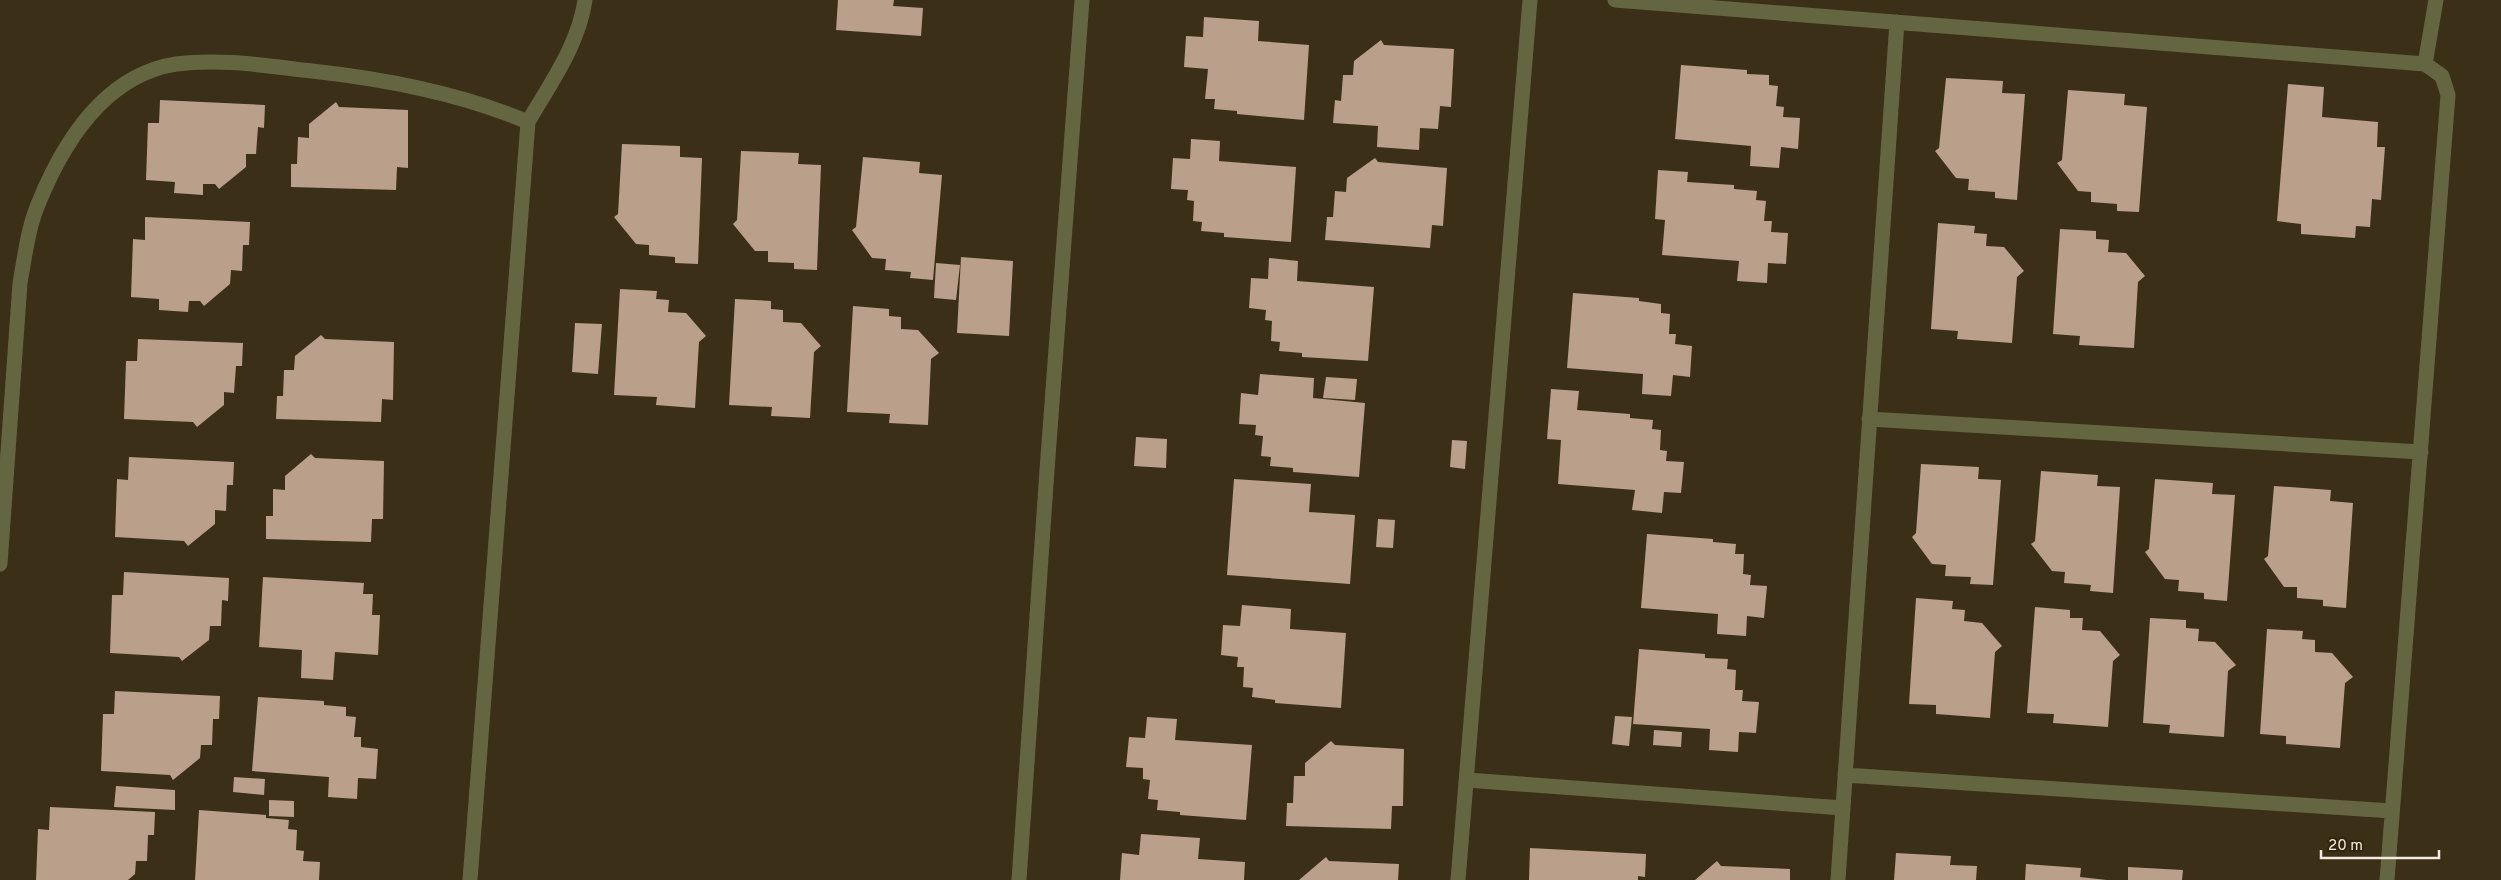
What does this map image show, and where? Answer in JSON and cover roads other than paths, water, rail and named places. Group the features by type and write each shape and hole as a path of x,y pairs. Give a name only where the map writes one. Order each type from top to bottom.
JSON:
{"street":[{"path":"470,880 528,122 570,49 578,28 585,0"},
{"path":"1019,880 1046,470 1082,0"},
{"path":"1458,880 1530,0"},
{"path":"1615,0 2425,64 2442,76 2448,95 2387,880"},
{"path":"2425,64 2436,0"},
{"path":"1838,880 1897,22"},
{"path":"0,564 20,283 28,238 39,202 69,143 85,118 105,99 138,75 176,64 231,62 329,73 433,91 490,106 528,122"},
{"path":"1869,419 2421,452"},
{"path":"1845,775 2392,811"},
{"path":"1467,780 1843,808"}]}
